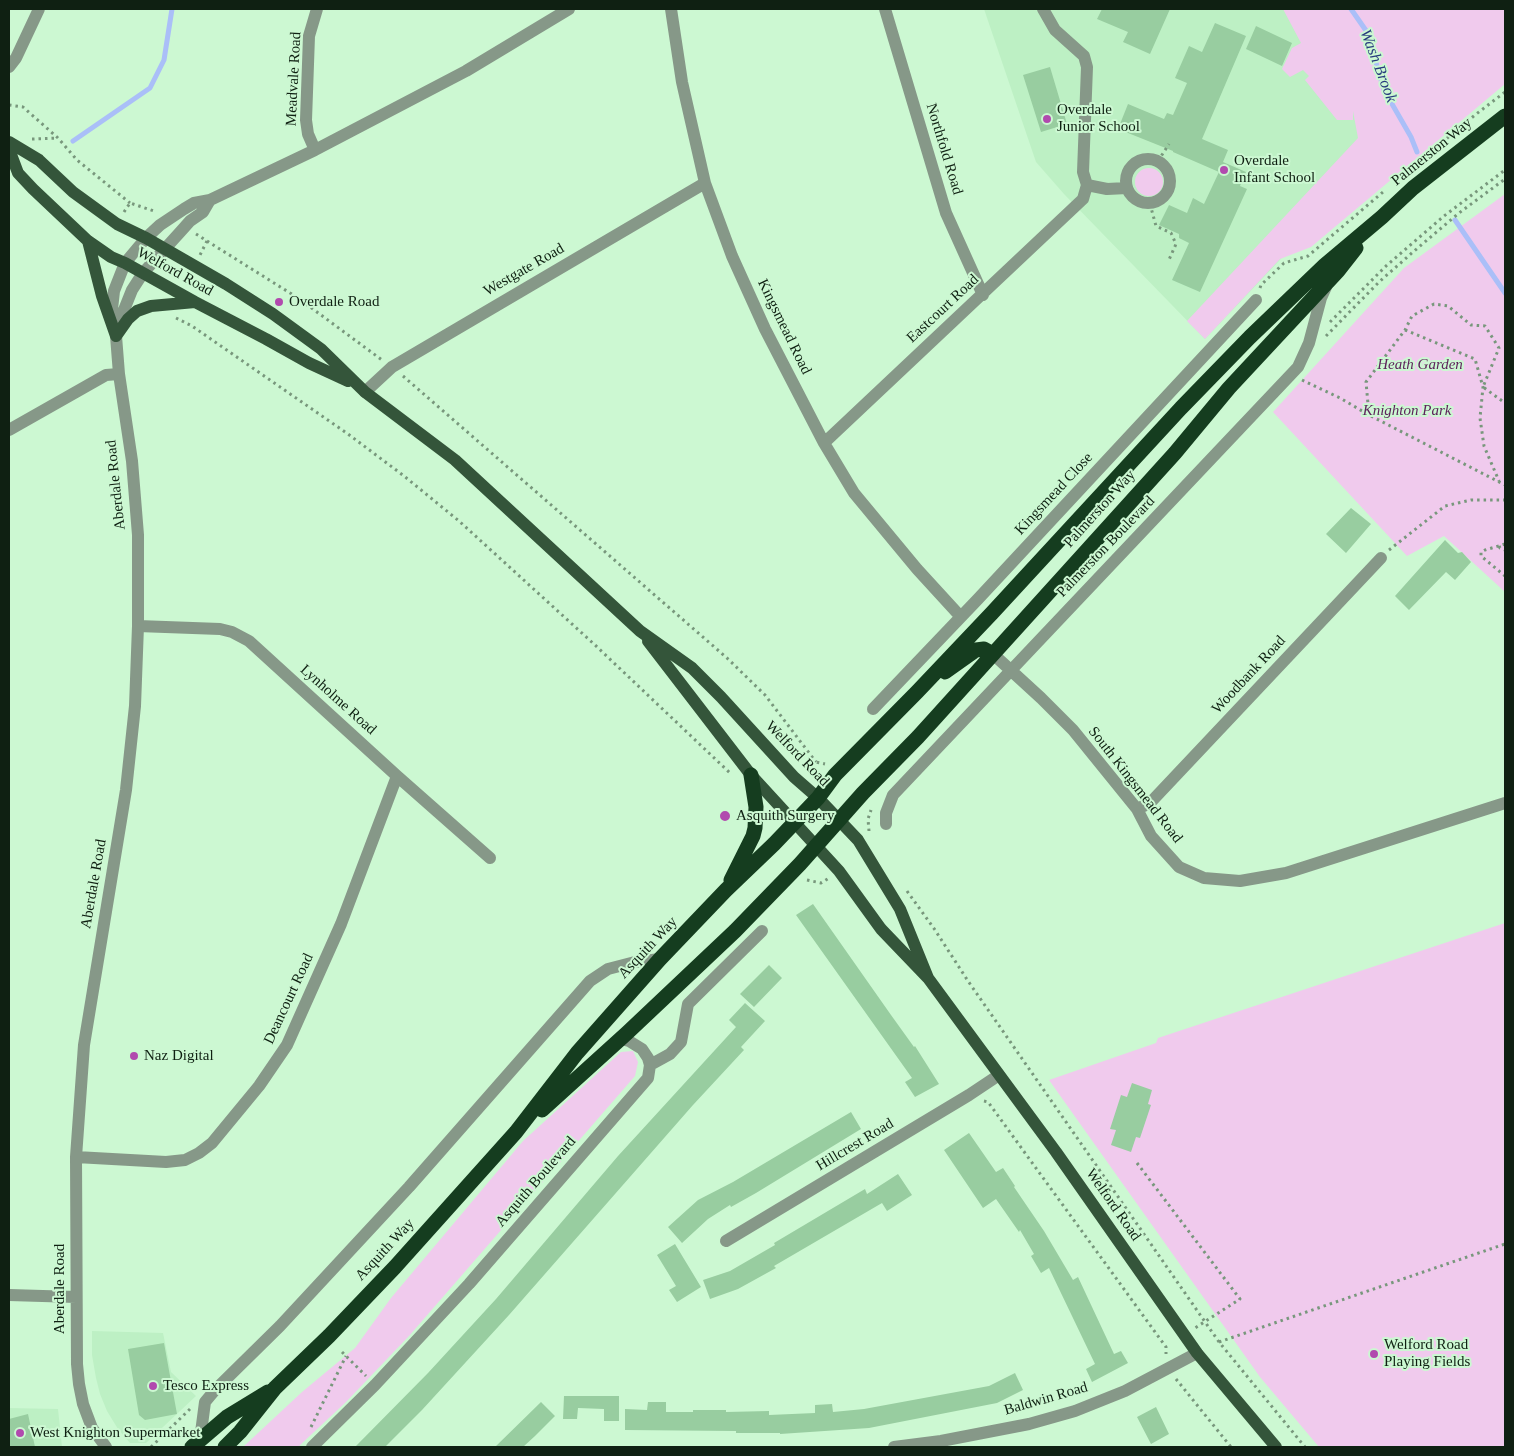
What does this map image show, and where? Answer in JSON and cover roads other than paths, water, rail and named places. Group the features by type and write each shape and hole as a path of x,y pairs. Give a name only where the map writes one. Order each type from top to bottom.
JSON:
{"highway":[{"name":"Palmerston Way","path":"818,798 835,775 917,692 1120,473 1250,337 1325,265 1420,183 1505,116"},
{"name":"Palmerston Way","path":"839,820 918,737 1175,453 1229,388 1330,279 1382,217"},
{"path":"917,692 976,650 984,649 992,654"},
{"path":"726,890 753,836 755,828 756,806 751,775"},
{"name":"Asquith Way","path":"225,1447 240,1432 275,1388 329,1336 395,1267 516,1132 577,1053 660,959 818,798"},
{"name":"Asquith Way","path":"516,1132 621,1039 735,931 839,820"},
{"name":"Asquith Way","path":"196,1444 227,1417 275,1388"}],"main road":[{"name":"Welford Road","path":"9,142 39,160 73,192 117,224 146,238 226,284 273,314 321,349 361,389 455,460 640,631 692,668 794,777 818,798 858,840 900,909 928,978"},
{"name":"Welford Road","path":"9,149 18,172 33,189 88,241 111,257 361,389"},
{"path":"88,241 102,296 116,336"},
{"path":"116,336 128,319 137,311 152,306 195,302"},
{"name":"Welford Road","path":"640,631 751,775 839,871 882,929 928,978 1056,1152 1184,1335 1276,1447"}],"street":[{"path":"9,67 16,58 39,9"},
{"name":"Meadvale Road","path":"315,150 308,134 306,120 309,36 317,9"},
{"path":"146,238 194,203 210,200 315,150 466,71 569,9"},
{"name":"Kingsmead Road","path":"671,9 682,82 705,183 732,256 761,321 824,443 854,493 917,569 960,616"},
{"name":"Northfold Road","path":"885,9 946,213 983,295"},
{"path":"1042,9 1055,30 1084,56 1087,67 1083,172 1087,185 1107,189 1127,188"},
{"path":"1143,159 1158,161 1168,172 1170,186 1163,198 1150,204 1136,200 1127,188 1127,174 1136,162 1143,159"},
{"name":"Westgate Road","path":"361,389 392,367 705,183"},
{"name":"Eastcourt Road","path":"824,443 1083,199 1087,185"},
{"path":"164,249 190,221 203,212 210,200"},
{"name":"Aberdale Road","path":"106,1447 92,1428 83,1404 79,1384 76,1296 76,1157 84,1045 126,790 135,706 138,626 138,535 135,496 119,374 116,336 117,320 112,309 114,290 125,263 146,238"},
{"name":"Aberdale Road","path":"117,320 143,273 164,249"},
{"name":"Palmerston Boulevard","path":"886,824 886,813 893,795 1298,367 1309,343 1321,298 1330,279"},
{"name":"Kingsmead Close","path":"873,709 1256,300"},
{"path":"9,430 106,375 119,374"},
{"name":"Woodbank Road","path":"1137,810 1150,803 1381,558"},
{"name":"Lynholme Road","path":"138,626 226,630 249,641 490,858"},
{"name":"South Kingsmead Road","path":"992,654 1072,730 1137,810 1151,836 1180,867 1204,878 1240,881 1286,873 1505,803"},
{"name":"Deancourt Road","path":"76,1157 166,1162 185,1160 199,1154 212,1143 259,1086 287,1045 341,924 397,776"},
{"path":"621,1039 629,1041 642,1049 650,1064 670,1054 681,1042 688,1004 762,931"},
{"path":"196,1444 205,1402 215,1390 280,1326 408,1187 590,981 608,969 635,962 660,959"},
{"name":"Asquith Boulevard","path":"312,1447 375,1385 469,1284 648,1078 650,1064"},
{"name":"Hillcrest Road","path":"726,1241 969,1096 998,1075"},
{"path":"9,1295 76,1296"},
{"name":"Baldwin Road","path":"894,1447 941,1441 1029,1424 1075,1411 1125,1390 1197,1352"}],"waterway":[{"name":"Wash Brook","path":"73,141 150,88 164,60 172,9"},
{"name":"Wash Brook","path":"1351,9 1367,32 1384,90 1411,137 1417,152"},
{"name":"Wash Brook","path":"1455,220 1505,293"}],"place":[{"name":"Overdale Junior School","path":"1047,119"},
{"name":"Overdale Infant School","path":"1224,170"},
{"name":"Overdale Road","path":"279,302"},
{"name":"Asquith Surgery","path":"725,816"},
{"name":"Naz Digital","path":"134,1056"},
{"name":"Welford Road Playing Fields","path":"1374,1354"},
{"name":"Tesco Express","path":"153,1386"},
{"name":"West Knighton Supermarket","path":"20,1433"}],"park label":[{"name":"Heath Garden","path":"1420,365"},
{"name":"Knighton Park","path":"1407,411"}]}
